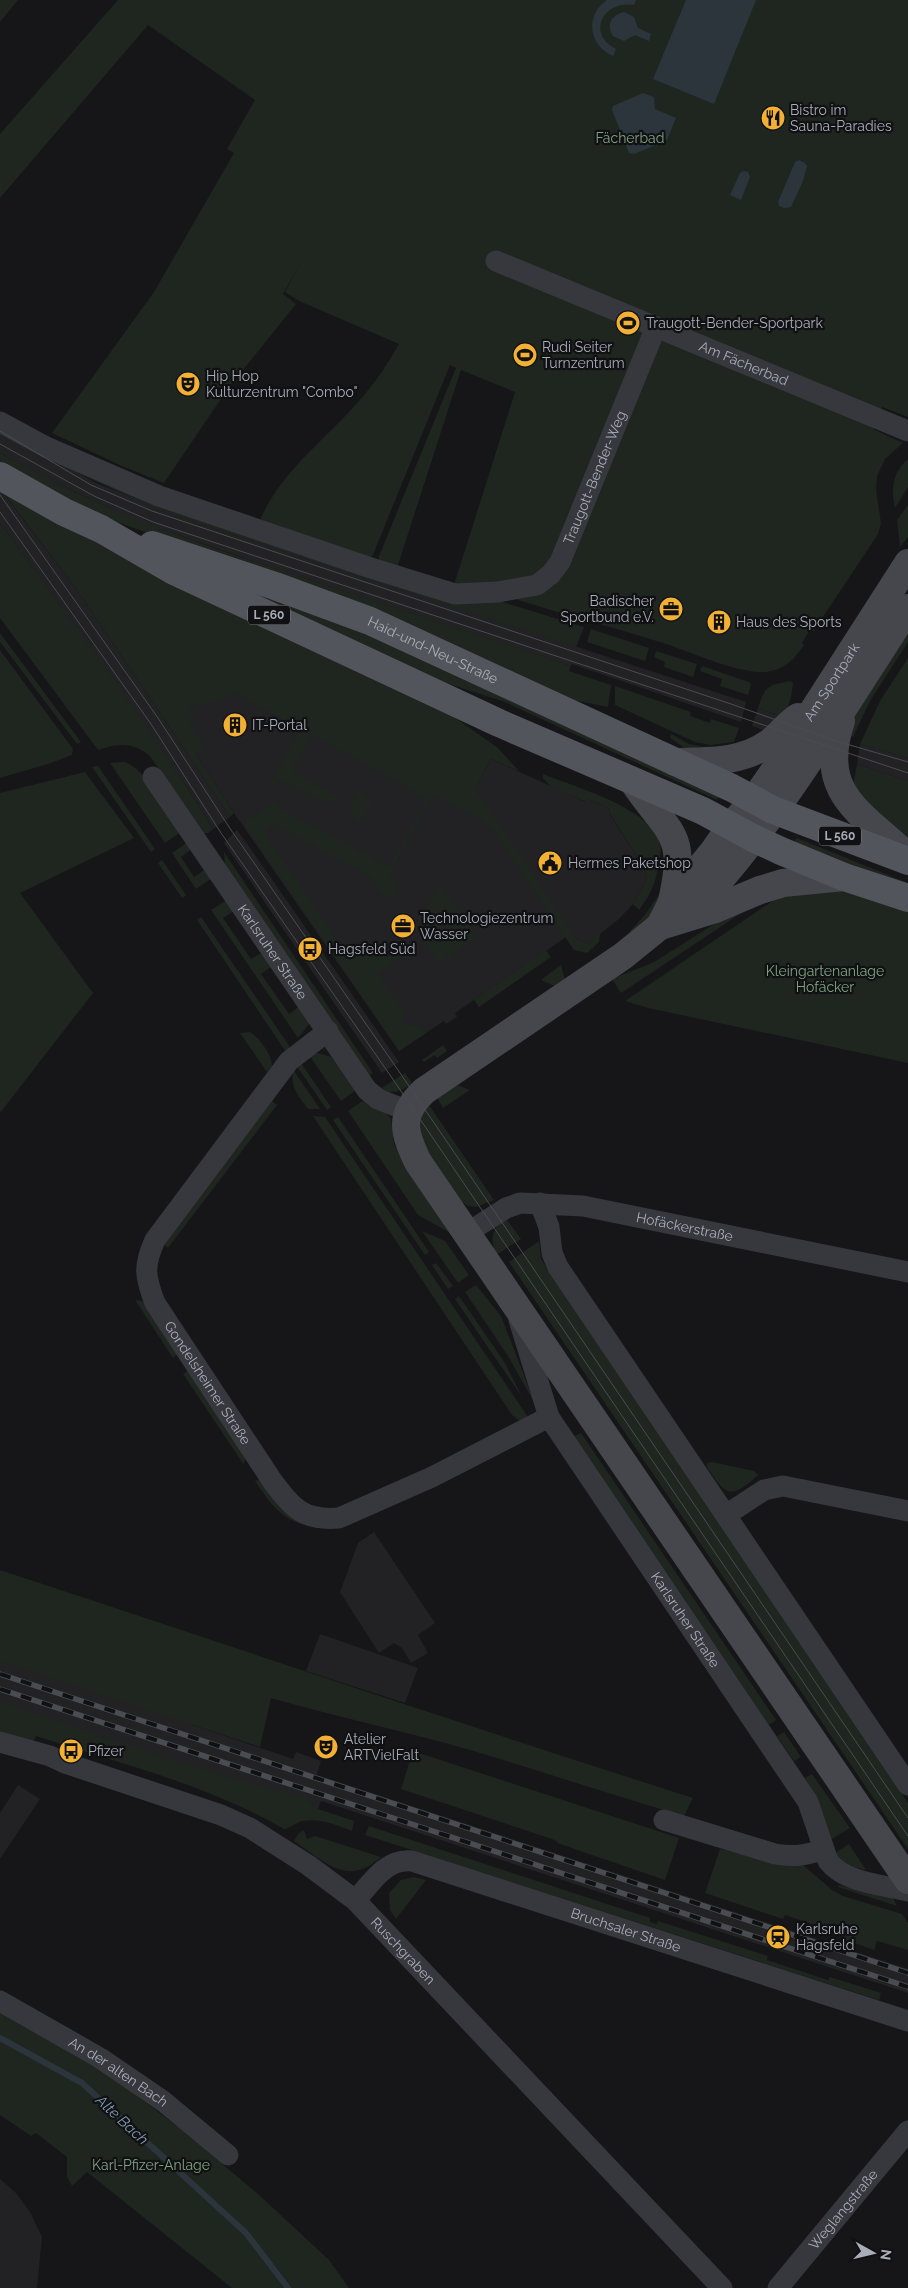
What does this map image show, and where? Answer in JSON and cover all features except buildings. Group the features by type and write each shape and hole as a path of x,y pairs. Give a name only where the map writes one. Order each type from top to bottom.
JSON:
{"main road":[{"name":"Haid-und-Neu-Straße","path":"0,476 64,512 101,529 172,570 499,724 703,811 742,832"},
{"name":"Haid-und-Neu-Straße","path":"101,529 209,563 370,621 764,805"},
{"name":"L 560","path":"764,805 908,859"},
{"name":"L 560","path":"742,832 844,876 908,898"}],"street":[{"name":"Am Fächerbad","path":"496,260 908,431"},
{"name":"Traugott-Bender-Weg","path":"0,422 46,448 159,496 371,568 455,594 498,592 537,585 551,574 560,562 656,327"},
{"name":"Am Sportpark","path":"764,805 819,702 908,563"},
{"name":"Am Sportpark","path":"764,805 850,698 908,608"},
{"path":"850,698 837,732 833,749 838,782 852,806 908,859"},
{"path":"675,762 713,761 748,755 771,742 787,724 819,702"},
{"name":"Karlsruher Straße","path":"154,777 367,1090 378,1099 408,1112 406,1122 407,1137 414,1154 634,1480 908,1880"},
{"path":"634,783 653,811 666,824 676,842 679,868 679,909"},
{"path":"408,1112 417,1098 438,1081 623,956 660,926 679,909 713,852 742,832 764,805"},
{"path":"679,909 715,909 760,890 783,883 844,876"},
{"name":"Gondelsheimer Straße","path":"328,1031 290,1061 155,1240 148,1255 145,1271 155,1303 273,1482 290,1505 299,1512 311,1517 323,1519 339,1518 432,1477 549,1417"},
{"path":"540,1203 549,1227 552,1252 558,1267 908,1785"},
{"name":"Hofäckerstraße","path":"467,1233 515,1204 540,1203 583,1206 908,1272"},
{"name":"Karlsruher Straße","path":"512,1299 549,1417 808,1802 823,1849 833,1868 849,1877 908,1891"},
{"path":"726,1515 764,1490 783,1486 908,1511"},
{"name":"Ruschgraben","path":"0,1744 50,1756 65,1763 221,1815 250,1828 279,1846 356,1900 722,2288"},
{"path":"664,1820 775,1854 790,1856 809,1855 823,1849"},
{"name":"Bruchsaler Straße","path":"356,1900 388,1866 397,1862 412,1861 908,2021"},
{"name":"An der alten Bach","path":"0,2000 100,2058 164,2101 228,2155"},
{"name":"Weglangstraße","path":"778,2288 908,2131"}],"shaded area":[{"path":"607,0 636,0 634,5 623,5 614,8 602,20 600,27 602,35 607,43 616,49 613,56 598,45 592,30 595,14"},
{"path":"686,0 756,0 714,104 653,79"},
{"path":"624,12 634,17 638,28 651,34 649,41 635,35 624,41 613,36 610,28 611,21 616,15"},
{"path":"643,93 654,97 655,109 676,118 667,140 659,139 656,145 634,154 629,153 612,110 613,106"},
{"path":"799,160 807,166 803,181 791,207 784,208 779,206 778,202 795,162"},
{"path":"748,172 750,177 741,200 730,195 740,173"},
{"path":"0,428 96,483 197,523 746,702 741,722 572,664 571,666 275,569 131,518 36,474 0,453"},
{"path":"0,489 75,587 230,817 213,829 187,787 58,602 0,523"},
{"path":"233,683 491,813 475,788 491,759 586,802 588,799 610,809 609,813 644,868 646,881 633,904 619,919 600,934 596,933 590,945 577,939 572,933 455,1013 457,1017 446,1024 444,1021 399,1051 234,813 196,754 201,750 168,705"},
{"path":"758,708 783,717 769,732 752,726"},
{"path":"860,744 908,758 908,781 857,764"},
{"path":"237,830 399,1062 382,1073 224,843"},
{"path":"374,1532 435,1623 418,1635 428,1653 411,1663 402,1648 394,1643 379,1653 340,1592 358,1543"},
{"path":"320,1634 418,1668 405,1703 306,1671"},
{"path":"0,1651 163,1705 193,1725 293,1759 296,1752 321,1761 317,1775 908,1969 908,1993 321,1801 318,1809 0,1716"},
{"path":"18,1785 40,1799 0,1859 0,1813"},
{"path":"0,2179 16,2193 30,2212 42,2237 37,2288 0,2288"}],"green space":[{"path":"0,0 18,0 0,22"},
{"name":"Traugott-Bender-Sportpark","path":"118,0 908,0 908,417 882,407 873,429 903,443 885,459 877,476 876,490 881,523 878,534 813,632 810,630 802,643 804,645 797,655 778,669 754,672 727,666 672,646 518,600 522,579 493,584 454,585 515,392 461,370 397,568 379,562 379,556 456,368 450,365 373,555 369,558 259,522 268,504 291,472 365,394 399,344 299,301 285,292 300,264 283,294 296,304 227,390 164,483 122,466 52,433 154,292 234,153 227,149 255,100 148,25 0,198 0,134"},
{"path":"0,453 38,474 117,511 198,542 571,666 569,671 611,685 608,707 573,700 440,638 346,598 200,552 84,510 0,465"},
{"path":"908,459 908,487 895,508 894,482 899,470"},
{"path":"67,468 584,627 576,647 197,523 153,507"},
{"path":"2,491 440,707 498,748 519,771 491,759 475,788 577,939 590,945 596,932 600,934 599,942 587,953 574,950 494,832 484,821 433,794 388,877 400,884 392,900 372,889 376,880 273,824 263,831 341,946 356,954 373,957 381,957 406,950 408,954 378,974 405,1011 403,1016 404,1023 410,1026 417,1024 426,1033 399,1051 243,823 268,806 276,803 278,807 389,867 426,800 415,794 416,792 312,735 294,768 295,773 336,796 341,795 337,800 325,803 280,780 272,785 271,782 300,729 234,692 226,698 188,708 195,719 190,724 206,747 196,754 234,813 230,817 75,587"},
{"path":"908,505 908,537 900,547 897,520"},
{"path":"0,523 137,712 213,829 208,833 204,833 149,755 137,748 125,745 98,750 0,618"},
{"path":"260,592 420,656 720,795 717,800 505,702 449,684 257,598"},
{"path":"591,629 649,648 645,661 587,642"},
{"path":"904,632 908,635 908,642 870,701 853,737 845,734 849,725"},
{"path":"0,633 81,742 77,744 0,642"},
{"path":"0,650 73,749 72,755 0,778"},
{"path":"656,651 697,664 693,677 664,667 665,662 654,657"},
{"path":"908,658 908,758 860,744 880,701"},
{"path":"702,666 749,682 751,684 748,695 720,686 722,679 700,671"},
{"path":"790,681 793,683 792,692 789,705 783,717 758,708 768,688"},
{"path":"615,686 691,712 690,716 710,723 711,719 739,728 734,742 711,745 695,742 615,705"},
{"path":"671,734 689,744 708,748 689,751 670,738"},
{"path":"124,762 140,772 148,781 181,832 165,843 110,763"},
{"path":"857,764 908,781 908,837 891,829 847,785 854,781"},
{"path":"98,766 155,849 151,852 92,767"},
{"path":"85,772 134,838 20,893 93,993 0,1113 0,793"},
{"path":"543,774 609,800 641,818 653,830 661,844 657,875 653,887 639,910 633,904 646,881 644,868 609,812 610,809 588,799 587,802 551,787 543,778"},
{"path":"357,791 372,800 360,823 352,816 350,809"},
{"path":"797,838 908,883 908,890 793,843"},
{"path":"188,842 192,849 181,857 194,877 206,869 212,878 196,889 172,853"},
{"path":"224,852 373,1073 368,1076 225,864"},
{"path":"162,860 186,895 182,898 158,863"},
{"path":"441,886 476,937 439,963 423,940 421,926 428,904"},
{"name":"Kleingartenanlage Hofäcker","path":"826,887 868,897 908,912 908,1063 648,1008 625,1001 780,896"},
{"path":"662,890 651,916 641,926 629,932 644,916"},
{"path":"227,900 234,911 223,918 251,959 263,952 272,966 261,974 289,1014 300,1006 310,1023 298,1038 211,910"},
{"path":"761,900 621,993 612,979 654,962 727,916"},
{"path":"201,917 290,1047 286,1052 197,920"},
{"path":"546,950 551,957 479,1007 474,1000"},
{"path":"561,965 565,980 555,986 541,980"},
{"path":"250,1032 261,1042 270,1057 272,1066 267,1072 240,1033"},
{"path":"443,1045 447,1051 437,1058 435,1055 424,1062 422,1060"},
{"path":"318,1053 331,1057 356,1090 341,1101 309,1055"},
{"path":"301,1063 331,1107 327,1110 298,1068"},
{"path":"294,1071 320,1109 308,1109 298,1096 293,1081"},
{"path":"405,1073 412,1083 405,1088 393,1092 380,1089"},
{"path":"455,1084 470,1090 443,1108 437,1098"},
{"path":"364,1100 386,1113 391,1119 394,1144 400,1156 454,1235 418,1215 348,1111"},
{"path":"272,1101 277,1105 168,1248 163,1244"},
{"path":"429,1105 494,1200 476,1207 468,1206 460,1201 425,1151 419,1125 423,1113"},
{"path":"313,1116 325,1117 530,1420 521,1422 512,1415"},
{"path":"338,1117 429,1252 425,1255 333,1120"},
{"path":"507,1220 521,1239 496,1255 493,1234 498,1226"},
{"path":"422,1231 445,1241 469,1275 458,1283"},
{"path":"539,1241 541,1259 908,1803 908,1849 509,1262"},
{"path":"436,1263 453,1286 448,1289 432,1265"},
{"path":"476,1285 501,1316 535,1404 508,1356 465,1292"},
{"path":"459,1296 505,1363 522,1397 455,1299"},
{"path":"135,1300 144,1301 178,1353 173,1358"},
{"path":"189,1370 245,1457 244,1465 183,1374"},
{"path":"581,1433 776,1720 769,1725 574,1436"},
{"path":"712,1462 754,1471 758,1475 741,1489 730,1492 719,1484 707,1467 707,1463"},
{"path":"255,1481 262,1481 310,1526 300,1524 284,1516 271,1503"},
{"path":"0,1570 693,1798 684,1816 470,1750 271,1698 260,1747 0,1661"},
{"path":"0,1702 179,1763 307,1799 318,1809 354,1821 352,1831 316,1820 300,1822 284,1829 255,1813 163,1776 36,1736 33,1742 0,1732"},
{"path":"784,1732 801,1757 794,1761 777,1736"},
{"path":"413,1751 679,1838 665,1880 557,1843 557,1841 549,1838 401,1789"},
{"path":"812,1774 850,1828 830,1840 819,1803 805,1778"},
{"path":"369,1826 650,1918 650,1922 657,1924 658,1921 768,1956 767,1960 828,1980 830,1977 881,1993 879,2000 365,1835"},
{"path":"304,1830 307,1839 315,1836 381,1857 369,1866 357,1870 346,1871 336,1868 294,1841 299,1833"},
{"path":"849,1844 866,1870 844,1862 837,1857 835,1853"},
{"path":"720,1849 803,1865 832,1890 843,1896 902,1914 908,1923 908,1950 877,1941 874,1950 843,1939 844,1935 785,1915 783,1919 705,1893"},
{"path":"414,1877 426,1880 396,1919 390,1910 389,1893 401,1880"},
{"path":"838,1885 893,1898 897,1906 838,1887"},
{"name":"Karl-Pfizer-Anlage","path":"0,2011 91,2060 183,2131 257,2193 329,2260 349,2288 232,2288 87,2172 72,2186 67,2177 67,2157 36,2133 31,2136 0,2115"}],"waterway":[{"name":"Alte Bach","path":"0,2038 82,2083 246,2233 288,2288"}],"tram line":[{"path":"0,431 91,485 152,511 731,704 836,741 908,762"},
{"path":"0,444 94,496 153,522 908,773"},
{"path":"0,495 158,718 229,827 398,1070 908,1818"},
{"path":"0,512 151,724 221,833 390,1075 908,1836"}],"railway":[{"path":"0,1674 908,1973"},
{"path":"0,1689 908,1987"}],"place":[{"name":"Bistro im Sauna-Paradies","path":"773,118"},
{"name":"Traugott-Bender-Sportpark","path":"628,323"},
{"name":"Rudi Seiter Turnzentrum","path":"525,355"},
{"name":"Hip Hop Kulturzentrum \"Combo\"","path":"188,384"},
{"name":"Badischer Sportbund e.V.","path":"671,609"},
{"name":"Haus des Sports","path":"719,622"},
{"name":"IT-Portal","path":"235,725"},
{"name":"Hermes Paketshop","path":"550,863"},
{"name":"Technologiezentrum Wasser","path":"403,926"},
{"name":"Hagsfeld Süd","path":"310,949"},
{"name":"Atelier ARTVielFalt","path":"326,1747"},
{"name":"Pfizer","path":"71,1751"},
{"name":"Karlsruhe Hagsfeld","path":"778,1937"}],"park label":[{"name":"Fächerbad","path":"630,138"}]}
